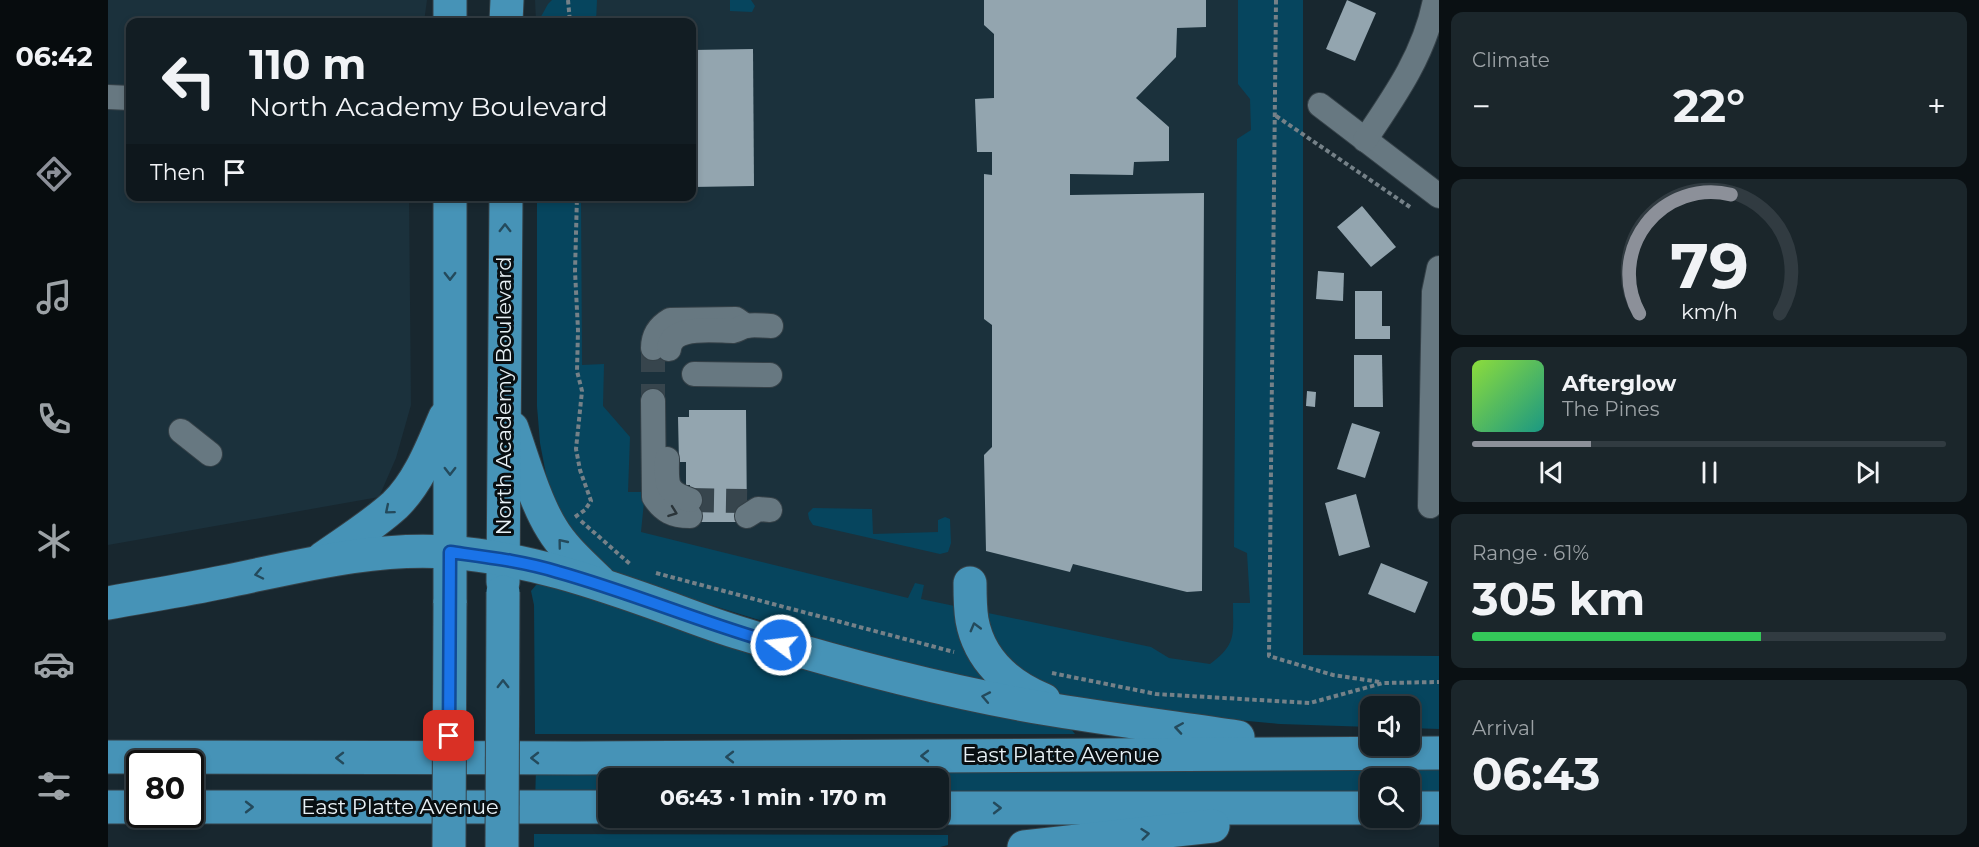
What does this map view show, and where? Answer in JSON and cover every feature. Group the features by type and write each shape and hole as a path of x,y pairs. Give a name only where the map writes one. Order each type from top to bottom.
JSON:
{"highway":[{"path":"450,0 450,18"},
{"path":"506,18 507,0"},
{"path":"449,847 450,201"},
{"name":"North Academy Boulevard","path":"502,847 506,201"},
{"path":"316,562 375,522 396,504 411,486 450,406"},
{"path":"505,409 544,514 553,531 603,585"},
{"path":"108,603 377,552 414,550 450,552 503,559 556,571 603,585 740,634 960,692 1079,714 1252,740 1360,753"},
{"path":"969,583 972,621 978,640 995,669 1035,696 1079,714"},
{"name":"East Platte Avenue","path":"108,757 577,758 1360,753"},
{"name":"East Platte Avenue","path":"1420,753 1439,753"},
{"path":"108,807 126,807"},
{"name":"East Platte Avenue","path":"204,807 598,807"},
{"path":"949,808 1360,808"},
{"path":"1024,847 1250,822 1324,808"},
{"path":"1420,808 1439,808"}],"street":[{"path":"1365,140 1413,65 1435,0"},
{"path":"108,97 126,98"},
{"path":"1320,105 1439,196"},
{"path":"1431,506 1434,292 1439,268"},
{"path":"661,349 670,344 679,334 709,330 737,331 746,326 771,326"},
{"path":"694,374 771,375"},
{"path":"661,400 654,496 660,507 669,513 690,508"},
{"path":"181,431 210,454"}],"path":[{"path":"568,0 570,18"},
{"path":"1276,0 1269,656 1333,675 1383,683 1439,682"},
{"path":"1275,115 1410,207"},
{"path":"566,523 585,510 591,501 580,470 576,449 582,391 577,371 578,330 575,271 577,201"},
{"path":"576,516 632,566"},
{"path":"655,572 988,660"},
{"path":"1044,671 1156,694 1310,703 1383,683"}],"shaded area":[{"path":"108,0 427,0 425,18 126,18 126,201 409,201 411,405 396,458 379,497 108,545"},
{"path":"535,0 1303,0 1303,656 1280,724 817,638 650,586 545,468 537,406 537,201 696,201 696,18 536,18"},
{"path":"552,0 597,0 596,18 540,18"},
{"path":"730,0 751,0 755,6 752,12 730,11"},
{"path":"1238,0 1303,0 1303,655 1439,656 1439,729 1420,728 1420,696 1360,696 1360,727 1280,724 1119,709 1013,690 817,638 650,586 622,576 599,563 579,545 549,490 540,443 537,406 537,201 581,201 582,365 604,364 603,406 630,437 628,492 645,492 641,532 908,598 915,583 924,585 921,599 1151,647 1169,658 1210,664 1225,651 1232,638 1233,603 1250,603 1247,553 1234,547 1237,139 1251,130 1250,99 1238,84"},
{"path":"813,508 872,509 873,534 938,532 938,520 945,517 950,519 951,543 948,552 940,554 813,525 808,513"},
{"path":"545,583 1071,729 1075,734 535,734 534,605 531,591 536,585"},
{"path":"536,769 598,769 598,802 535,802"},
{"path":"949,769 1360,769 1360,800 949,801"},
{"path":"1420,769 1439,769 1439,799 1420,799"},
{"path":"534,834 948,835 948,845 940,847 534,847"}],"building":[{"path":"984,0 1206,0 1206,27 1177,28 1176,57 1136,98 1169,127 1169,161 1134,162 1133,175 1070,174 1070,195 1204,193 1202,591 1187,592 1073,564 1070,572 986,551 984,455 992,447 992,325 984,319 984,174 992,175 992,152 977,152 975,99 994,98 994,34 984,25"},
{"path":"1347,0 1376,13 1355,61 1326,49"},
{"path":"753,49 754,186 696,187 696,50"},
{"path":"1362,206 1396,247 1371,267 1337,227"},
{"path":"1318,271 1344,273 1343,301 1316,299"},
{"path":"1355,291 1382,291 1382,326 1390,326 1390,339 1355,339"},
{"path":"1354,355 1382,355 1383,407 1354,407"},
{"path":"1307,391 1316,392 1315,407 1306,406"},
{"path":"689,410 746,410 747,522 690,522 690,485 686,485 686,462 679,462 678,417 689,417"},
{"path":"1352,423 1380,432 1365,478 1337,469"},
{"path":"1356,494 1370,547 1339,556 1325,503"},
{"path":"1381,563 1428,582 1415,613 1368,594"}],"tunnel":[{"path":"653,348 653,401"},
{"path":"690,500 747,501"}],"route":[{"path":"449,736 450,552 503,559 556,571 603,585 740,634 781,645"}]}
